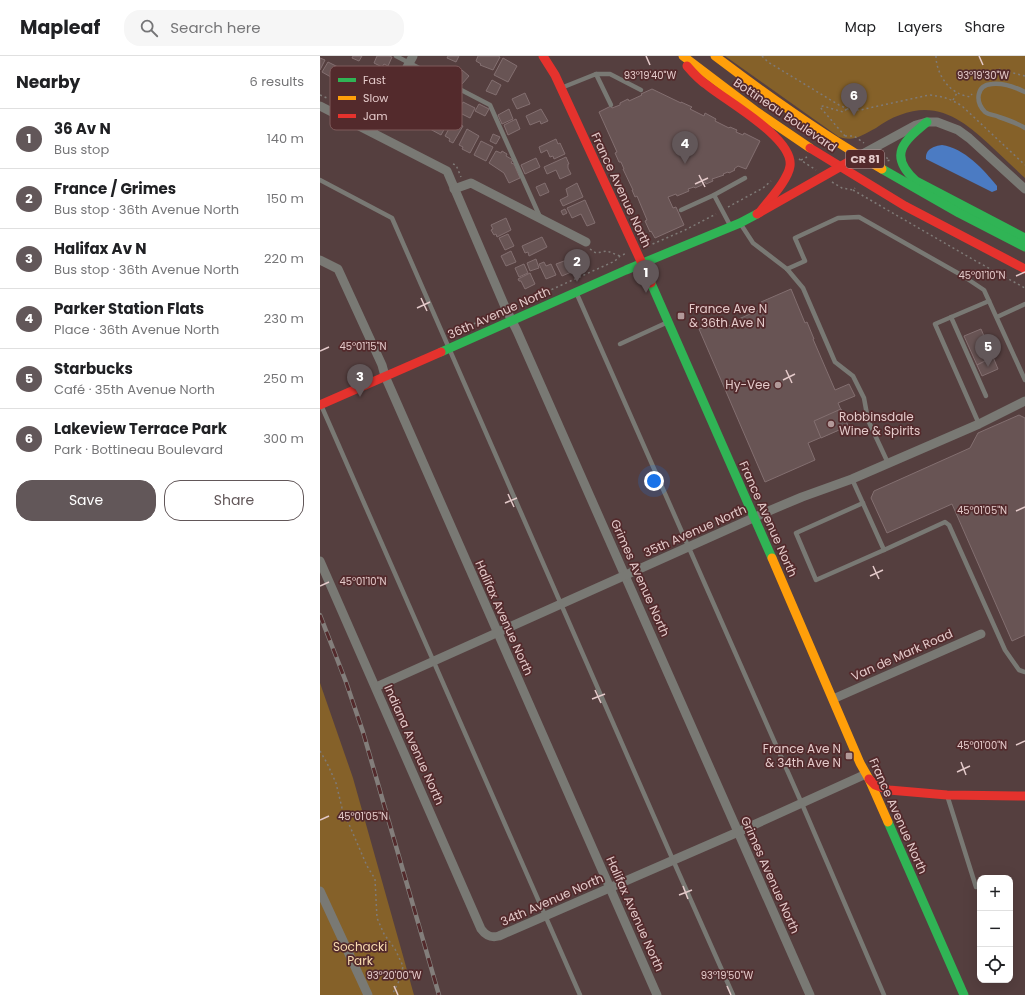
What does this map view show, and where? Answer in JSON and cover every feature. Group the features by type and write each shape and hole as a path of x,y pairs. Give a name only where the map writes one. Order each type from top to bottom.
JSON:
{"street":[{"name":"France Avenue North","path":"543,56 555,75 642,263 964,995"},
{"path":"677,56 706,85 769,130 787,151 790,159 790,167 760,212"},
{"name":"Bottineau Boulevard","path":"683,56 717,83 815,152 924,217 1025,269"},
{"name":"Bottineau Boulevard","path":"715,56 769,97 840,145 939,202 1025,247"},
{"path":"320,106 330,111"},
{"path":"859,156 916,125 928,122 937,122 958,130 1025,189"},
{"path":"928,122 904,143 901,152 901,161 905,170 910,176 916,181 1025,238"},
{"path":"368,130 372,132"},
{"name":"Grimes Avenue North","path":"372,132 447,171 506,309 626,575 810,995"},
{"name":"36th Avenue North","path":"320,404 642,263 740,223 859,156"},
{"path":"454,190 471,183 586,242"},
{"name":"Halifax Avenue North","path":"320,260 338,269 382,365 385,376 657,995"},
{"name":"35th Avenue North","path":"376,687 802,497 852,478 979,424 1025,401"},
{"name":"Indiana Avenue North","path":"320,561 481,929 484,934 489,937"},
{"name":"Van de Mark Road","path":"833,699 981,634"},
{"path":"867,777 876,785 890,790 947,795 1025,796"},
{"name":"34th Avenue North","path":"489,937 494,938 499,936 867,777"},
{"path":"320,891 368,995"}],"lane":[{"path":"396,56 411,60 422,66"},
{"path":"561,88 596,74 610,74 641,90"},
{"path":"596,74 611,105"},
{"path":"1025,92 1000,84 990,84 982,89 978,95 978,103 986,113 998,116 1025,128"},
{"path":"462,89 490,105 541,219"},
{"path":"681,210 714,195 745,178"},
{"path":"320,180 392,218 733,995"},
{"path":"714,195 731,226"},
{"path":"787,269 805,261 794,238 838,218 859,217 964,276 984,290 1025,379"},
{"path":"740,223 753,243 787,269 803,288 835,362 853,376 864,398 868,420 888,463"},
{"path":"576,292 802,804 884,995"},
{"path":"979,424 935,324 989,301"},
{"path":"997,317 1025,304"},
{"path":"952,317 986,396"},
{"path":"620,344 668,322"},
{"path":"320,404 580,995"},
{"path":"852,478 884,550"},
{"path":"863,503 796,532 816,580 945,522 949,525 1004,650 1018,670 1025,672"},
{"path":"947,795 976,887"}],"path":[{"path":"762,56 780,69 848,109 860,110 929,95 940,96 953,100 962,106 1025,164"},
{"path":"936,56 938,71 948,85 957,93 970,97 974,90"},
{"path":"992,78 996,78 998,70 1025,76"},
{"path":"953,100 957,93"},
{"path":"845,136 820,107 823,106 843,112 848,109"},
{"path":"853,190 1025,288"},
{"path":"515,306 615,261 620,256 606,251 596,253"},
{"path":"445,337 497,313"},
{"path":"320,751 327,762 336,783 342,808 367,866 375,878 377,918 384,934 395,949 403,966 401,977 392,995"}],"green space":[{"path":"725,56 1025,56 1025,178 972,129 950,116 939,112 927,110 914,111 884,122 858,137 850,139 839,137"},
{"name":"Sochacki Park","path":"320,683 353,778 414,995 320,995"}],"water":[{"path":"942,145 958,150 972,160 997,186 997,190 992,192 926,159 929,150 933,147"}],"building":[{"path":"353,56 362,56 359,61 352,58"},
{"path":"377,56 392,57 388,66 384,64 380,66 374,63"},
{"path":"448,56 459,56 456,62 447,58"},
{"path":"478,56 500,57 493,70 480,65 481,64 476,61"},
{"path":"320,58 325,60 320,70"},
{"path":"503,58 517,66 508,82 494,75"},
{"path":"328,62 336,66 330,66 330,76 322,72"},
{"path":"462,70 469,76 462,84"},
{"path":"492,80 501,85 496,95 486,91"},
{"path":"652,89 692,107 690,109 704,116 705,113 716,119 715,121 737,130 736,132 743,135 744,133 760,141 746,169 738,166 734,169 735,170 729,173 728,172 712,179 713,181 706,184 705,182 695,188 688,189 689,191 677,196 676,194 668,197 673,208 676,207 684,225 655,238 651,231 650,232 645,221 647,220 637,196 635,197 621,162 619,162 615,153 617,152 599,112 611,106 612,108 620,105 620,103 628,99 629,101"},
{"path":"525,93 530,104 517,109 512,99"},
{"path":"463,102 475,108 470,118 462,114"},
{"path":"479,104 489,109 485,116 475,111"},
{"path":"509,109 513,119 502,124 498,115"},
{"path":"541,109 548,121 541,124 540,121 530,125 526,116"},
{"path":"516,119 520,129 508,135 504,125"},
{"path":"467,129 479,136 470,153 462,149 463,147 459,145"},
{"path":"432,130 444,130 441,135"},
{"path":"448,130 461,130 453,143 445,136"},
{"path":"493,134 500,137 496,144 490,141"},
{"path":"556,139 558,144 560,143 565,154 554,159 553,156 550,157 547,150 541,153 539,147"},
{"path":"481,141 493,147 486,161 474,155"},
{"path":"496,151 501,153 502,151 507,154 506,156 513,160 511,163 514,164 520,178 509,183 504,173 489,163"},
{"path":"566,157 571,174 560,179 556,170 547,174 544,167"},
{"path":"536,158 540,167 525,174 521,165"},
{"path":"545,183 549,192 540,196 536,187"},
{"path":"577,183 583,197 563,206 560,200 568,196 566,189"},
{"path":"585,200 595,223 587,226 581,214 572,218 567,208"},
{"path":"565,209 567,213 563,215 561,211"},
{"path":"506,218 511,230 497,237 491,230 493,229 491,225"},
{"path":"508,234 514,246 505,250 499,238"},
{"path":"542,237 547,247 529,256 528,252 525,253 522,246"},
{"path":"511,251 516,262 506,266 501,256"},
{"path":"580,255 585,266 562,276 556,264"},
{"path":"536,259 539,268 530,271 527,263"},
{"path":"544,262 546,266 551,264 556,275 546,279 539,264"},
{"path":"524,264 528,273 519,277 515,268"},
{"path":"530,273 535,284 525,289 521,281 518,279"},
{"name":"Hy-Vee","path":"791,289 805,323 807,322 835,390 849,384 855,396 838,403 848,426 808,443 815,460 765,482 699,329 714,323 719,325 721,329 735,323 734,321 764,308 761,302"},
{"path":"981,329 993,357 977,365 964,336"},
{"path":"993,357 998,369 982,376 977,365"},
{"name":"Robbinsdale Wine & Spirits","path":"841,409 848,426 821,438 814,421"},
{"path":"1019,415 1025,418 1025,635 1012,641 952,504 887,533 871,498 874,491 970,448 978,433"}],"railway":[{"path":"320,615 346,682 363,732 439,995"}],"traffic: fast":[{"path":"927,122 906,142 902,149 902,163 907,172 916,181 1025,238"},
{"path":"882,169 959,213 1025,247"},
{"path":"441,352 626,270 740,223 757,214"},
{"path":"651,283 772,558"},
{"path":"888,822 964,995"}],"traffic: slow":[{"path":"683,56 757,112 810,148"},
{"path":"715,56 796,115 838,143 882,169"},
{"path":"772,558 860,763 869,779 888,822"}],"traffic: jam":[{"path":"543,56 555,75 651,283"},
{"path":"687,66 701,81 771,132 788,155 790,166 789,172 778,190 760,212"},
{"path":"810,148 905,206 1025,269"},
{"path":"757,214 859,156"},
{"path":"320,405 441,352"},
{"path":"869,779 875,785 889,790 947,795 1025,796"}],"place":[{"name":"Lakeview Terrace Park","path":"854,116"},
{"name":"Parker Station Flats","path":"685,164"},
{"name":"France / Grimes","path":"577,282"},
{"name":"36 Av N","path":"646,293"},
{"name":"France Ave N & 36th Ave N","path":"681,316"},
{"name":"Starbucks","path":"988,367"},
{"name":"Hy-Vee","path":"778,385"},
{"name":"Halifax Av N","path":"360,397"},
{"name":"Robbinsdale Wine & Spirits","path":"831,424"},
{"name":"France Ave N & 34th Ave N","path":"849,756"}]}
